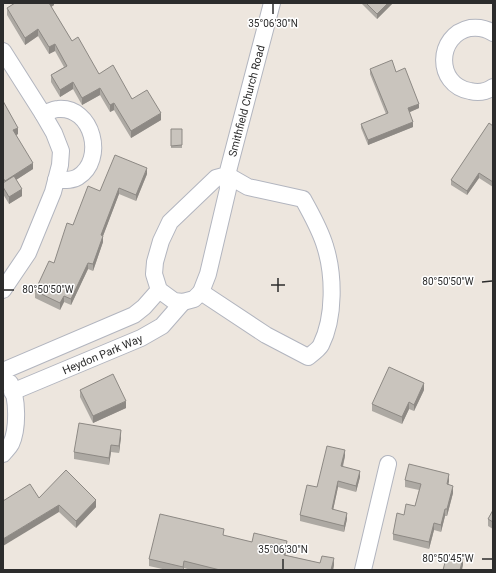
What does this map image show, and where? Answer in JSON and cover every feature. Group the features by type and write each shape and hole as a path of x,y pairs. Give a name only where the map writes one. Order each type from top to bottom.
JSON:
{"street":[{"name":"Smithfield Church Road","path":"200,292 208,274 228,189 227,175 272,3"},
{"path":"493,33 476,27 463,30 453,37 446,48 444,60 446,72 453,83 464,90 476,92 489,90 493,87"},
{"path":"3,51 43,114 54,133 61,151 60,166 53,192 28,254 3,290"},
{"path":"43,114 58,109 69,110 80,115 86,122 92,135 94,148 92,160 84,172 77,178 56,180"},
{"path":"227,175 248,187 303,199 313,217 325,246 332,279 331,314 321,346 308,357 266,335 200,292 194,299 183,302 174,301 159,290 154,274 155,262 161,241 170,222 216,178 227,175"},
{"name":"Heydon Park Way","path":"3,372 134,314 144,307 159,290"},
{"name":"Heydon Park Way","path":"12,392 141,338 162,326 183,302"},
{"path":"78,339 87,360"},
{"path":"3,372 11,385 16,408 16,427 11,444 3,454"},
{"path":"363,570 388,464"}],"building":[{"path":"15,3 49,3 72,41 78,37 99,74 113,65 132,99 147,90 161,113 131,131 114,103 110,105 100,88 82,98 73,82 60,90 51,75 67,66 55,44 49,47 38,29 25,38 7,8"},
{"path":"366,3 388,3 377,14"},
{"path":"392,60 396,72 405,68 419,104 408,108 413,122 368,140 361,124 388,113 370,69"},
{"path":"3,101 18,128 13,130 33,163 5,181 3,178"},
{"path":"489,123 493,126 493,182 479,173 467,191 451,180"},
{"path":"171,129 182,129 182,145 171,146"},
{"path":"115,155 147,168 136,195 119,188 101,235 103,236 93,264 88,263 71,299 64,296 60,303 35,291 49,261 54,263 67,223 73,225 88,186 100,191"},
{"path":"14,176 22,189 9,197 3,187 3,183"},
{"path":"389,367 424,383 414,405 409,402 402,417 372,404"},
{"path":"113,374 126,401 93,416 80,390"},
{"path":"79,423 121,430 119,446 111,445 109,458 74,452"},
{"path":"327,446 345,450 341,466 360,471 356,486 338,481 332,509 347,513 344,526 300,515 307,485 317,487"},
{"path":"409,464 449,474 447,484 453,486 441,525 434,523 429,542 393,534 397,513 404,515 406,504 415,506 421,484 405,480"},
{"path":"66,470 96,500 76,521 59,505 3,539 3,501 30,484 39,498"},
{"path":"493,510 493,522 488,519"},
{"path":"160,514 224,529 223,535 252,542 254,533 287,541 284,555 320,563 322,556 334,558 331,570 220,570 184,561 183,567 149,559"},
{"path":"447,555 463,558 460,570 443,570"}]}
